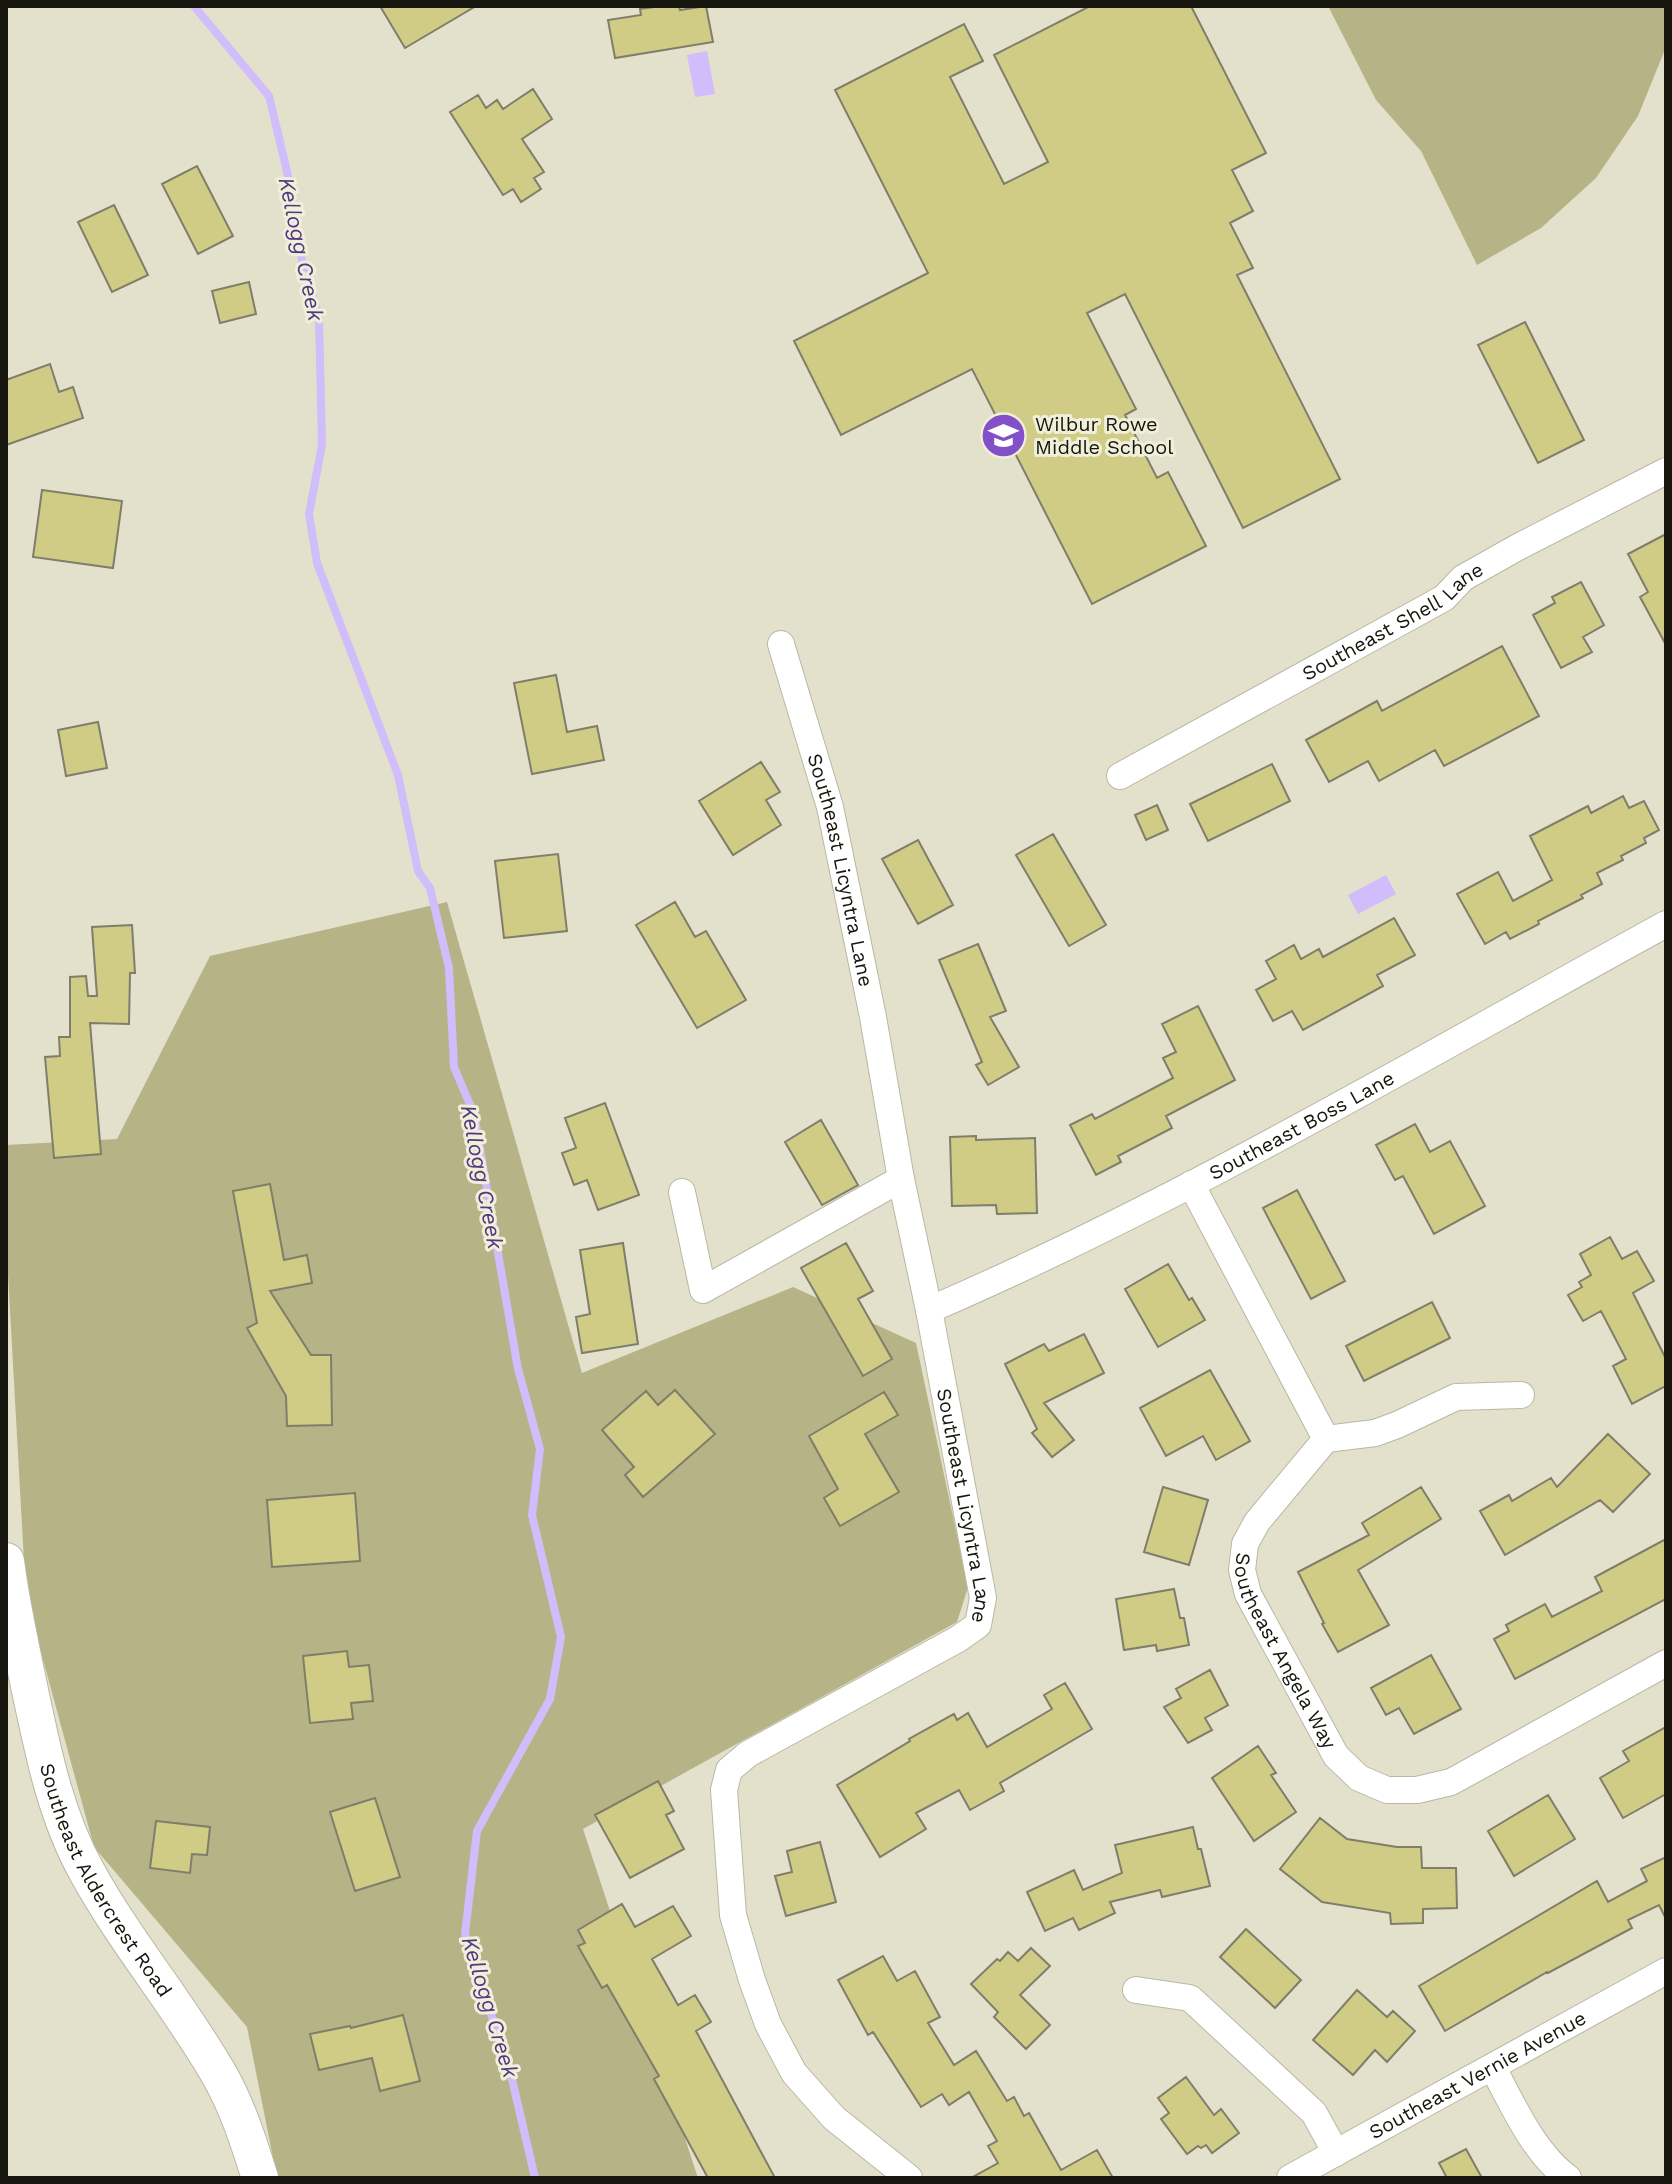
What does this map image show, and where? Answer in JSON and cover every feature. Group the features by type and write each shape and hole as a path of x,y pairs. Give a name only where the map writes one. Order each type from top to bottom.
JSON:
{"street":[{"name":"Southeast Shell Lane","path":"1120,776 1444,598 1463,578 1518,547 1666,471"},
{"name":"Southeast Licyntra Lane","path":"781,644 830,807 983,1598 978,1625 958,1639 748,1754 729,1770 724,1790 733,1915 768,2024 794,2073 834,2118 909,2178"},
{"name":"Southeast Boss Lane","path":"929,1310 1014,1273 1191,1184 1666,924"},
{"path":"682,1192 703,1290 901,1179"},
{"path":"1191,1184 1326,1439 1375,1433 1456,1397 1521,1395"},
{"name":"Southeast Angela Way","path":"1326,1439 1257,1522 1245,1544 1242,1570 1248,1594 1336,1756 1359,1778 1387,1790 1417,1790 1451,1782 1666,1663"},
{"name":"Southeast Aldercrest Road","path":"6,1561 9,1591 43,1754 74,1845 104,1900 221,2078 249,2142 260,2178"},
{"name":"Southeast Vernie Avenue","path":"1290,2178 1666,1971"},
{"path":"1136,1990 1190,1998 1314,2113 1336,2153"},
{"path":"1493,2068 1537,2144 1568,2178"}],"shaded area":[{"path":"1328,6 1666,6 1666,47 1638,116 1596,178 1541,228 1477,265 1421,151 1376,100"},
{"path":"707,51 715,94 695,97 687,55"},
{"path":"1386,875 1396,894 1358,914 1348,895"},
{"path":"447,902 582,1373 793,1287 916,1343 968,1587 957,1622 583,1829 698,2178 277,2178 247,2027 94,1847 26,1597 6,1239 6,1145 117,1139 210,956"}],"building":[{"path":"380,6 476,6 405,48"},
{"path":"679,6 680,10 706,6 713,42 615,58 608,20 641,15 640,9"},
{"path":"1090,6 1191,6 1266,153 1232,170 1253,211 1230,223 1253,268 1237,275 1340,479 1243,528 1125,294 1087,313 1136,409 1125,415 1157,478 1168,472 1206,546 1092,604 972,369 841,435 794,341 928,273 835,90 964,24 983,61 950,77 1004,184 1048,162 994,55"},
{"path":"533,89 552,119 522,139 544,172 534,178 541,189 521,202 513,189 503,195 450,112 478,95 486,108 497,100 503,109"},
{"path":"197,166 233,236 198,254 162,184"},
{"path":"114,205 148,275 112,292 78,222"},
{"path":"249,282 256,314 220,323 212,291"},
{"path":"1525,322 1584,440 1538,463 1478,345"},
{"path":"50,364 59,392 73,387 83,418 6,445 6,380"},
{"path":"42,490 122,501 113,568 33,557"},
{"path":"1666,534 1666,645 1640,597 1648,592 1628,554"},
{"path":"1581,582 1604,625 1583,637 1592,652 1561,668 1533,615 1555,603 1552,597"},
{"path":"1502,646 1539,716 1444,766 1435,750 1379,781 1368,761 1329,782 1306,740 1377,701 1382,711"},
{"path":"556,675 567,732 597,726 604,760 532,774 514,683"},
{"path":"98,722 107,768 66,776 58,730"},
{"path":"761,762 780,792 766,800 781,825 733,855 699,801"},
{"path":"1272,764 1290,801 1208,841 1190,804"},
{"path":"1623,796 1629,808 1644,801 1659,830 1644,838 1646,843 1621,856 1623,860 1597,873 1602,884 1581,895 1583,898 1510,939 1506,932 1485,944 1457,894 1498,872 1513,901 1552,880 1530,836 1588,806 1591,813"},
{"path":"1157,805 1168,830 1146,840 1135,815"},
{"path":"1053,834 1106,925 1069,946 1016,855"},
{"path":"918,840 953,905 918,924 882,859"},
{"path":"558,854 567,931 504,938 495,861"},
{"path":"675,902 695,937 706,931 746,1000 697,1028 636,925"},
{"path":"1394,918 1415,955 1377,975 1383,986 1303,1030 1292,1011 1273,1021 1256,990 1276,979 1266,961 1294,945 1301,959 1319,949 1323,957"},
{"path":"132,925 135,973 130,973 129,1024 90,1023 101,1154 54,1158 45,1057 60,1056 59,1037 70,1037 70,977 86,976 88,996 97,996 92,927"},
{"path":"978,944 1006,1011 990,1017 1019,1067 988,1085 976,1065 982,1062 939,960"},
{"path":"1198,1006 1235,1080 1166,1116 1172,1128 1118,1156 1121,1162 1096,1175 1070,1125 1092,1114 1095,1119 1173,1078 1163,1058 1176,1052 1162,1024"},
{"path":"605,1103 639,1195 598,1210 587,1180 574,1185 562,1153 576,1148 565,1118"},
{"path":"821,1120 858,1185 822,1205 785,1142"},
{"path":"1415,1124 1430,1152 1450,1141 1485,1206 1434,1234 1403,1176 1395,1180 1376,1145"},
{"path":"976,1136 976,1140 1035,1138 1037,1213 997,1214 996,1205 952,1206 950,1137"},
{"path":"270,1184 284,1260 307,1255 312,1283 270,1291 311,1355 331,1355 332,1425 287,1426 286,1396 247,1328 257,1323 233,1191"},
{"path":"1297,1190 1345,1281 1311,1299 1263,1208"},
{"path":"1610,1237 1622,1259 1637,1251 1654,1281 1633,1293 1666,1359 1666,1386 1632,1404 1613,1366 1626,1359 1601,1311 1583,1321 1568,1295 1582,1287 1579,1282 1591,1275 1580,1254"},
{"path":"623,1243 638,1344 582,1353 576,1317 590,1314 580,1250"},
{"path":"846,1243 873,1291 858,1299 892,1359 863,1376 801,1268"},
{"path":"1168,1264 1205,1320 1158,1347 1125,1289"},
{"path":"1432,1302 1450,1338 1364,1381 1346,1346"},
{"path":"1084,1334 1104,1373 1044,1403 1074,1440 1052,1457 1032,1433 1037,1429 1005,1364 1044,1344 1049,1351"},
{"path":"1210,1370 1250,1441 1216,1460 1203,1436 1166,1456 1140,1408"},
{"path":"675,1390 715,1434 643,1497 625,1475 634,1467 602,1430 646,1391 658,1405"},
{"path":"884,1392 898,1415 865,1434 899,1492 840,1526 824,1498 838,1489 809,1436"},
{"path":"1608,1434 1650,1474 1613,1512 1600,1500 1505,1555 1480,1511 1509,1495 1512,1501 1551,1478 1557,1487"},
{"path":"1163,1487 1208,1500 1189,1565 1144,1552"},
{"path":"1421,1487 1441,1519 1358,1570 1389,1625 1338,1652 1298,1572 1369,1535 1362,1523"},
{"path":"355,1493 360,1561 272,1567 267,1500"},
{"path":"1666,1539 1666,1599 1515,1679 1494,1639 1509,1631 1506,1625 1545,1604 1552,1617 1602,1591 1595,1577"},
{"path":"1174,1589 1189,1645 1157,1651 1156,1645 1124,1650 1116,1599"},
{"path":"347,1651 349,1667 369,1665 373,1701 351,1703 353,1719 310,1723 303,1656"},
{"path":"1431,1655 1461,1709 1414,1734 1399,1708 1386,1715 1371,1688"},
{"path":"1210,1670 1228,1705 1205,1718 1212,1730 1188,1743 1164,1707 1181,1698 1176,1689"},
{"path":"1065,1683 1092,1729 1000,1783 1004,1791 970,1810 959,1790 916,1813 926,1829 880,1857 837,1785 954,1714 957,1720 968,1713 987,1747 1052,1709 1044,1695"},
{"path":"1666,1727 1666,1794 1623,1818 1600,1778 1629,1761 1623,1751"},
{"path":"1258,1746 1276,1773 1271,1775 1296,1812 1254,1841 1212,1778"},
{"path":"658,1781 674,1811 666,1815 684,1849 630,1878 595,1815"},
{"path":"1548,1795 1575,1839 1514,1876 1488,1831"},
{"path":"375,1798 400,1877 355,1891 330,1812"},
{"path":"1320,1818 1347,1839 1397,1847 1421,1847 1422,1868 1456,1868 1457,1908 1423,1909 1423,1923 1391,1924 1390,1913 1322,1902 1280,1869"},
{"path":"156,1821 210,1827 207,1855 192,1854 190,1873 150,1868"},
{"path":"1193,1827 1210,1886 1162,1897 1160,1890 1110,1902 1115,1913 1079,1930 1073,1918 1045,1931 1027,1892 1074,1870 1083,1890 1122,1873 1115,1845"},
{"path":"820,1842 836,1902 786,1916 775,1876 792,1872 787,1851"},
{"path":"1666,1857 1666,1919 1659,1905 1628,1920 1632,1928 1547,1972 1445,2031 1419,1986 1597,1881 1608,1902 1647,1881 1641,1869"},
{"path":"622,1904 635,1927 673,1906 691,1936 652,1959 678,2005 695,1995 711,2022 696,2031 775,2178 708,2178 654,2079 659,2076 607,1985 602,1988 578,1946 585,1943 578,1930"},
{"path":"1246,1929 1301,1980 1275,2008 1220,1957"},
{"path":"1031,1948 1050,1966 1020,1995 1050,2025 1026,2049 994,2017 998,2012 971,1984 1008,1952 1018,1961"},
{"path":"883,1956 897,1981 915,1971 940,2017 928,2023 954,2065 976,2051 1007,2101 1014,2097 1024,2116 1029,2113 1061,2170 1097,2150 1113,2178 971,2178 998,2163 988,2146 997,2141 969,2092 949,2105 942,2094 921,2107 873,2032 868,2035 838,1980"},
{"path":"1357,1990 1387,2017 1393,2011 1415,2031 1387,2062 1375,2050 1353,2075 1313,2040"},
{"path":"403,2015 420,2081 380,2091 372,2058 319,2070 310,2034"},
{"path":"1186,2077 1214,2115 1221,2109 1239,2133 1212,2153 1206,2145 1198,2146 1187,2154 1161,2119 1169,2113 1158,2098"},
{"path":"1466,2149 1482,2178 1447,2178 1439,2163"}],"waterway":[{"name":"Kellogg Creek","path":"194,6 269,96 289,180 302,260 319,317 322,445 309,514 317,563 398,775 418,871 430,888 449,968 454,1067 474,1114 518,1369 540,1449 532,1515 561,1637 550,1699 477,1831 465,1934 511,2075 535,2178"}],"place":[{"name":"Wilbur Rowe Middle School","path":"1004,436"}]}
